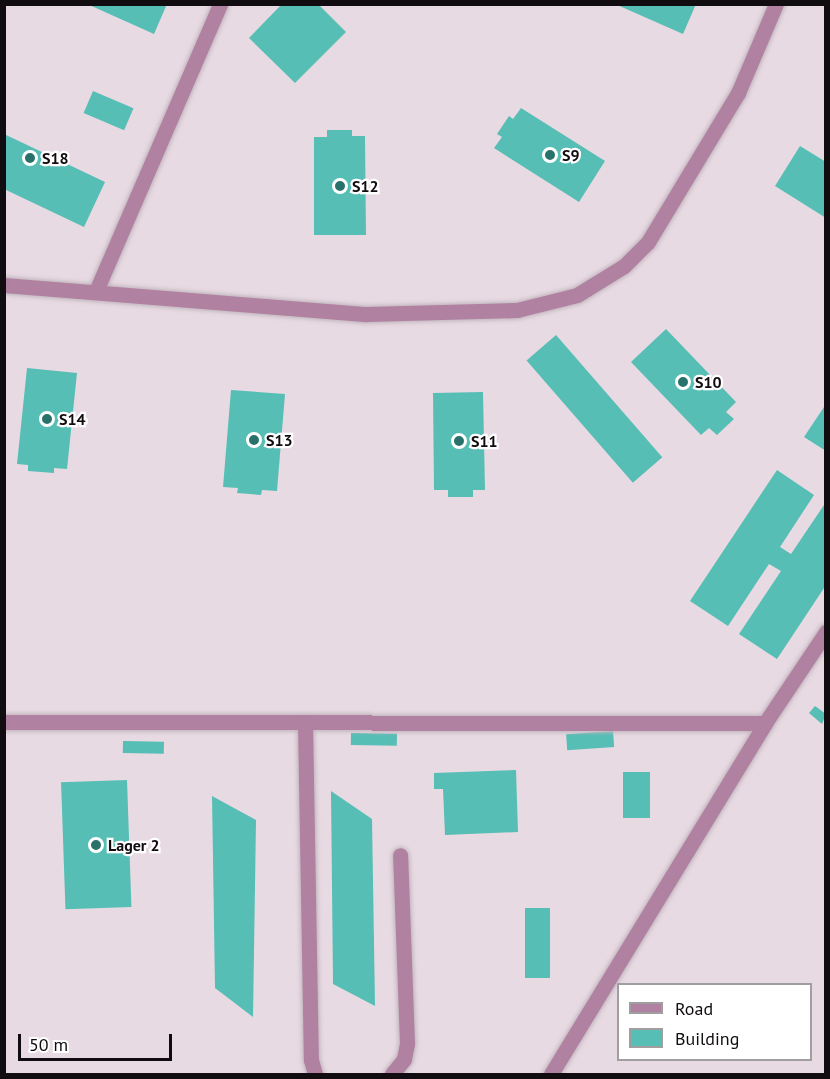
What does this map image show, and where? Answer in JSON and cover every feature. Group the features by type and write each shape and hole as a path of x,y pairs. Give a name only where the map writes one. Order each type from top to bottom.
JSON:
{"lane":[{"path":"96,291 220,4"},
{"path":"4,285 367,314 517,310 577,296 624,266 648,242 738,93 776,4"},
{"path":"551,1074 765,723 825,632"},
{"path":"4,722 765,723"},
{"path":"305,722 311,1060 315,1074"},
{"path":"393,1074 404,1059 407,1043 400,855"}],"building":[{"path":"87,4 167,4 154,34"},
{"path":"282,4 318,4 346,32 295,83 249,38"},
{"path":"615,4 696,4 683,34"},
{"path":"93,91 134,108 124,130 84,113"},
{"name":"S9","path":"521,108 605,161 579,202 494,148 502,137 497,134 509,116 513,119"},
{"name":"S12","path":"327,130 352,130 352,136 365,136 366,235 314,235 314,137 327,137"},
{"name":"S18","path":"4,134 105,182 84,227 4,189"},
{"path":"800,146 826,162 826,218 775,186"},
{"name":"S10","path":"666,329 736,402 726,412 734,419 717,435 709,428 701,435 631,362"},
{"path":"556,335 662,457 633,483 527,361"},
{"name":"S14","path":"27,368 77,373 67,469 54,468 54,473 28,471 28,465 17,464"},
{"name":"S13","path":"231,390 285,394 277,491 262,490 261,495 237,493 238,488 223,487"},
{"name":"S11","path":"483,392 485,490 473,490 473,497 448,497 448,490 434,490 433,393"},
{"path":"826,404 826,451 804,437"},
{"path":"777,470 814,495 780,547 791,554 826,502 826,585 777,659 739,634 781,571 769,564 728,626 690,601"},
{"path":"815,706 826,714 822,724 809,713"},
{"path":"613,731 614,747 567,750 566,734"},
{"path":"351,733 397,734 397,746 351,745"},
{"path":"123,741 164,742 164,754 123,753"},
{"path":"516,770 518,832 445,835 443,789 434,789 434,773"},
{"path":"623,772 650,772 650,818 623,818"},
{"name":"Lager 2","path":"127,780 131,907 65,909 61,782"},
{"path":"331,791 372,819 375,1006 333,984"},
{"path":"212,796 256,820 253,1017 215,988"},
{"path":"525,908 550,908 550,978 525,978"}],"place":[{"name":"S9","path":"550,155"},
{"name":"S18","path":"30,158"},
{"name":"S12","path":"340,186"},
{"name":"S10","path":"683,382"},
{"name":"S14","path":"47,419"},
{"name":"S13","path":"254,440"},
{"name":"S11","path":"459,441"},
{"name":"Lager 2","path":"96,845"}]}
